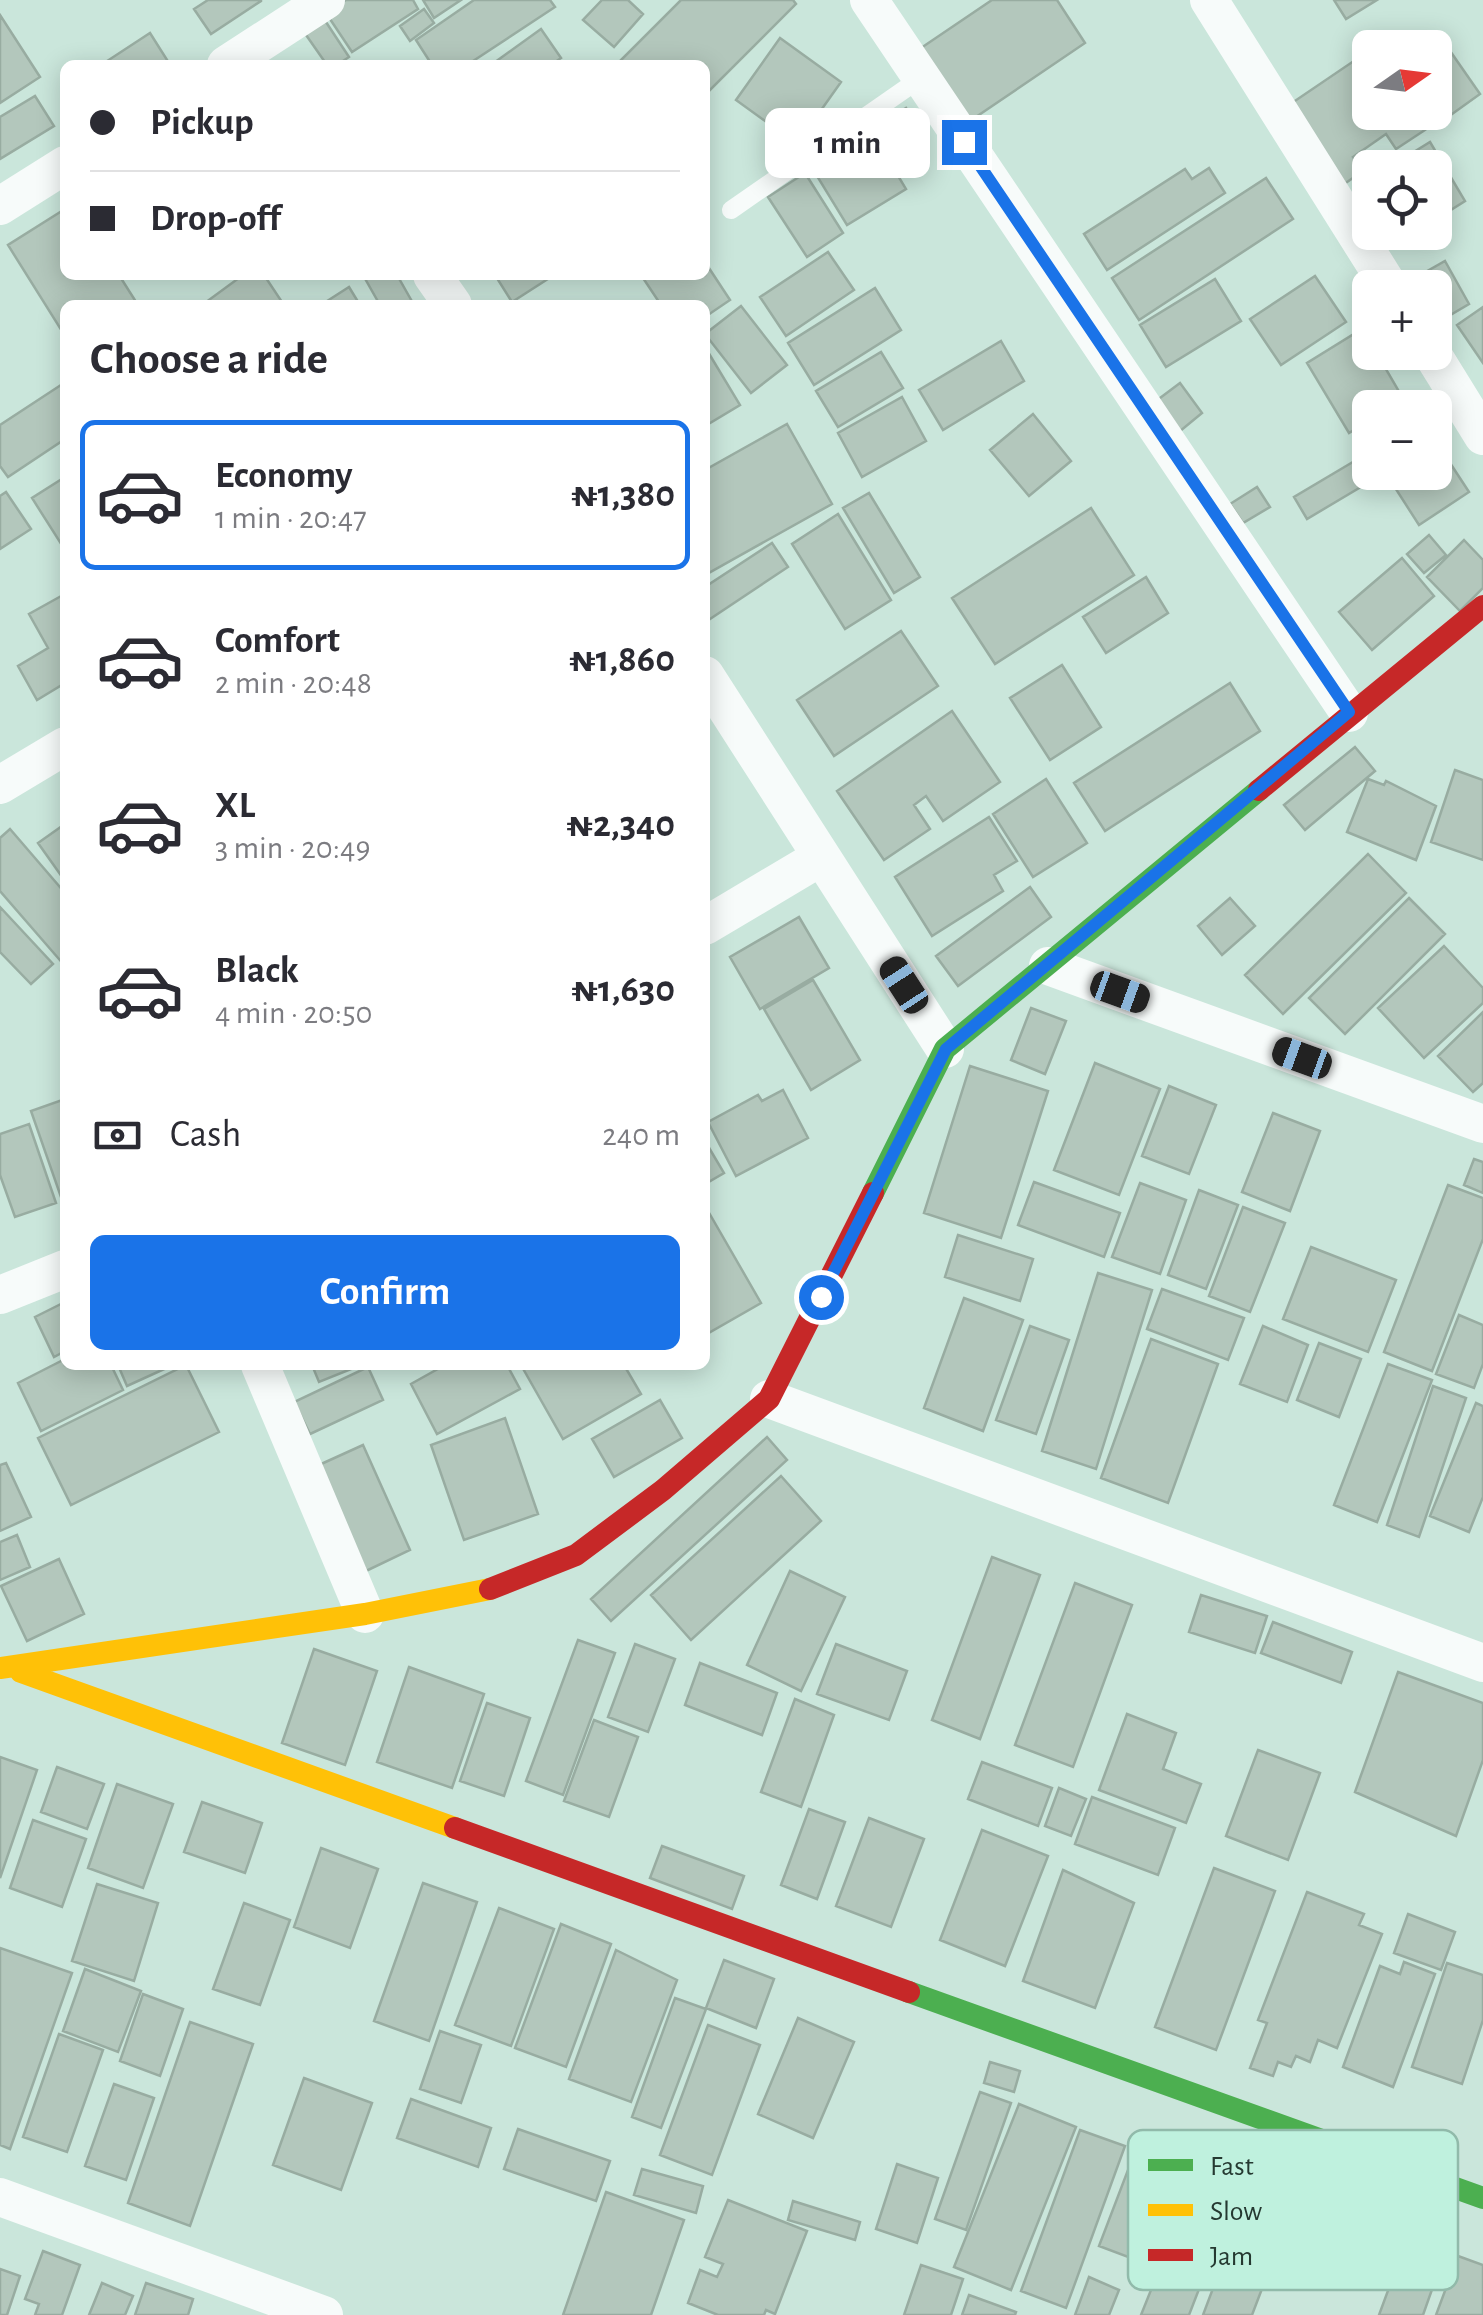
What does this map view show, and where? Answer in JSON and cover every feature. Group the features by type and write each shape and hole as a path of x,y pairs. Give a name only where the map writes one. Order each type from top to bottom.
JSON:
{"street":[{"path":"245,60 279,51 326,0"},
{"path":"869,0 1349,712"},
{"path":"1209,0 1379,270"},
{"path":"0,206 60,168"},
{"path":"1442,370 1483,436"},
{"path":"7,1669 365,1614 485,1591 576,1555 663,1490 769,1399 946,1049 1349,712 1475,622"},
{"path":"710,683 946,1049"},
{"path":"0,784 60,749"},
{"path":"710,923 821,858"},
{"path":"1048,966 1483,1124"},
{"path":"0,1294 60,1272"},
{"path":"262,1370 365,1614"},
{"path":"769,1399 1483,1664"},
{"path":"7,1669 1293,2130"},
{"path":"1458,2189 1483,2198"},
{"path":"0,2196 324,2315"}],"lane":[{"path":"731,210 921,78"}],"building":[{"path":"208,0 261,1 211,34 194,9"},
{"path":"346,0 413,0 418,9 352,52 326,13"},
{"path":"423,0 461,0 434,18"},
{"path":"474,0 550,0 555,7 475,60 429,60 416,40"},
{"path":"602,0 628,0 643,14 614,47 583,20"},
{"path":"681,0 793,0 796,4 710,90 710,60 621,60"},
{"path":"992,0 1057,0 1085,43 967,123 918,50"},
{"path":"1334,0 1377,0 1346,19"},
{"path":"424,9 434,23 410,41 400,26"},
{"path":"0,15 40,77 0,103"},
{"path":"324,19 349,57 324,60 304,32"},
{"path":"541,29 561,58 558,60 498,60"},
{"path":"150,33 167,60 109,60"},
{"path":"780,38 841,82 797,144 736,100"},
{"path":"1452,54 1480,94 1452,114"},
{"path":"1352,62 1352,130 1425,130 1396,149 1386,134 1363,150 1352,150 1352,179 1337,189 1283,109"},
{"path":"35,96 54,126 0,159 0,117"},
{"path":"906,108 921,132 893,150 878,126"},
{"path":"876,139 906,189 847,225 817,176"},
{"path":"1430,142 1435,150 1417,150"},
{"path":"1209,168 1225,193 1107,270 1084,234 1185,169 1192,179"},
{"path":"805,173 843,233 807,257 768,197"},
{"path":"1266,178 1293,219 1139,320 1112,278"},
{"path":"1452,179 1465,201 1452,209"},
{"path":"60,212 60,280 122,280 135,300 60,300 60,328 8,245"},
{"path":"828,252 854,290 786,336 760,297"},
{"path":"1445,261 1450,270 1429,270"},
{"path":"710,270 730,300 710,314 710,300 658,300 644,280 710,280"},
{"path":"1452,274 1469,304 1452,314"},
{"path":"1315,276 1346,322 1281,365 1250,319"},
{"path":"1215,279 1241,321 1166,367 1140,325"},
{"path":"236,280 267,280 281,300 209,300"},
{"path":"366,280 400,280 411,300 377,300"},
{"path":"498,280 546,280 515,300 511,300"},
{"path":"349,287 357,300 329,300"},
{"path":"875,288 901,330 814,385 788,343"},
{"path":"741,306 787,365 751,393 710,340 710,330"},
{"path":"1483,307 1483,363 1457,325"},
{"path":"1352,335 1352,370 1386,370 1398,390 1352,390 1349,433 1307,363"},
{"path":"1001,341 1024,381 943,430 919,390"},
{"path":"881,352 903,388 838,427 816,391"},
{"path":"710,355 740,405 710,423"},
{"path":"1180,383 1202,413 1179,432 1156,401"},
{"path":"60,386 60,442 8,477 0,466 0,425"},
{"path":"902,397 926,441 862,477 838,433"},
{"path":"1033,414 1071,461 1029,496 990,450"},
{"path":"787,424 832,504 710,572 710,467"},
{"path":"1352,463 1352,490 1356,490 1307,519 1294,497"},
{"path":"1452,466 1469,492 1419,525 1397,490 1452,490"},
{"path":"60,480 60,542 32,498"},
{"path":"1257,487 1270,507 1243,523 1230,504"},
{"path":"6,492 31,529 0,549 0,496"},
{"path":"869,493 920,577 894,593 843,508"},
{"path":"1091,508 1134,575 995,664 952,598"},
{"path":"838,514 891,600 845,629 792,544"},
{"path":"1429,535 1446,555 1424,573 1407,554"},
{"path":"1464,540 1483,560 1483,588 1460,611 1427,577"},
{"path":"772,543 788,567 710,619 710,584"},
{"path":"1402,558 1434,596 1372,650 1339,612"},
{"path":"1146,577 1168,613 1106,653 1083,617"},
{"path":"60,597 60,686 37,700 18,666 48,648 29,614"},
{"path":"901,631 938,686 834,756 797,700"},
{"path":"1062,665 1101,727 1050,760 1010,698"},
{"path":"1230,683 1260,731 1105,831 1074,783"},
{"path":"952,711 1000,782 943,821 926,796 914,805 930,829 884,860 837,791"},
{"path":"1355,747 1375,771 1305,830 1284,805"},
{"path":"1455,770 1483,780 1483,860 1431,842"},
{"path":"1046,779 1087,843 1033,877 993,814"},
{"path":"1368,779 1384,785 1386,781 1436,806 1416,860 1347,832"},
{"path":"989,817 1017,861 994,875 1003,891 932,936 895,877"},
{"path":"60,828 60,874 38,843"},
{"path":"10,829 60,887 60,960 0,891 0,838"},
{"path":"1368,854 1406,893 1283,1014 1245,975"},
{"path":"1030,887 1051,917 958,986 936,956"},
{"path":"1230,898 1255,926 1222,955 1198,926"},
{"path":"1409,898 1445,934 1345,1034 1309,998"},
{"path":"0,907 53,964 31,984 0,952"},
{"path":"799,917 829,968 760,1009 730,957"},
{"path":"1444,946 1483,988 1483,1003 1424,1058 1378,1008"},
{"path":"813,980 860,1060 811,1090 764,1009"},
{"path":"1031,1008 1066,1021 1045,1074 1011,1060"},
{"path":"1483,1012 1483,1083 1473,1092 1438,1056"},
{"path":"1095,1063 1160,1089 1119,1195 1054,1170"},
{"path":"970,1066 1048,1091 1001,1238 924,1213"},
{"path":"1169,1086 1216,1105 1189,1174 1142,1156"},
{"path":"783,1090 808,1138 736,1176 710,1121 758,1095 762,1101"},
{"path":"60,1101 60,1194 31,1111"},
{"path":"1273,1113 1320,1131 1290,1211 1242,1192"},
{"path":"29,1124 56,1203 15,1217 0,1175 0,1134"},
{"path":"710,1149 724,1173 710,1181"},
{"path":"1474,1159 1483,1162 1483,1193 1464,1185"},
{"path":"1034,1182 1120,1213 1104,1257 1018,1225"},
{"path":"1140,1183 1186,1200 1160,1274 1112,1257"},
{"path":"1448,1185 1483,1198 1483,1239 1432,1371 1384,1352"},
{"path":"1199,1190 1238,1205 1206,1289 1168,1275"},
{"path":"1243,1207 1285,1223 1250,1312 1209,1296"},
{"path":"710,1214 761,1303 710,1332"},
{"path":"958,1235 1033,1259 1020,1301 945,1277"},
{"path":"1311,1247 1396,1280 1368,1352 1283,1319"},
{"path":"1098,1273 1152,1290 1096,1469 1042,1451"},
{"path":"1162,1289 1244,1318 1228,1360 1147,1329"},
{"path":"964,1298 1023,1320 983,1431 924,1408"},
{"path":"60,1304 60,1354 54,1357 35,1317"},
{"path":"1459,1315 1483,1325 1483,1364 1474,1388 1436,1374"},
{"path":"1030,1326 1069,1340 1036,1434 996,1420"},
{"path":"1263,1326 1308,1345 1287,1402 1240,1384"},
{"path":"1151,1339 1218,1364 1168,1503 1101,1478"},
{"path":"1319,1343 1361,1359 1339,1417 1297,1400"},
{"path":"60,1362 60,1370 113,1370 123,1390 41,1431 18,1383"},
{"path":"1388,1364 1432,1380 1377,1522 1334,1505"},
{"path":"120,1370 162,1370 127,1386"},
{"path":"176,1370 188,1370 219,1432 71,1505 38,1438"},
{"path":"314,1370 349,1370 319,1382"},
{"path":"362,1370 369,1370 383,1400 310,1434 294,1402"},
{"path":"436,1370 510,1370 520,1389 437,1434 411,1384"},
{"path":"524,1370 627,1370 641,1394 563,1439"},
{"path":"1433,1386 1466,1398 1419,1537 1387,1525"},
{"path":"660,1400 682,1438 614,1477 592,1439"},
{"path":"1476,1403 1483,1406 1483,1497 1469,1532 1430,1516"},
{"path":"505,1418 538,1514 464,1540 431,1445"},
{"path":"767,1437 787,1460 611,1621 591,1599"},
{"path":"363,1445 410,1550 366,1571 319,1465"},
{"path":"6,1463 31,1517 0,1531 0,1465"},
{"path":"781,1476 821,1521 691,1640 651,1595"},
{"path":"17,1535 30,1567 0,1580 0,1542"},
{"path":"992,1557 1040,1575 980,1739 932,1720"},
{"path":"59,1559 84,1614 27,1641 1,1586"},
{"path":"790,1571 845,1597 801,1691 747,1665"},
{"path":"1075,1583 1132,1605 1073,1767 1015,1745"},
{"path":"1201,1595 1267,1616 1255,1653 1189,1632"},
{"path":"1273,1622 1352,1652 1341,1683 1261,1653"},
{"path":"578,1640 615,1653 563,1795 526,1781"},
{"path":"635,1644 675,1659 648,1732 608,1717"},
{"path":"836,1644 907,1671 889,1720 817,1694"},
{"path":"314,1649 377,1671 345,1765 282,1743"},
{"path":"700,1663 777,1693 762,1735 685,1705"},
{"path":"409,1667 484,1694 452,1788 377,1762"},
{"path":"1398,1672 1483,1703 1483,1760 1456,1836 1355,1792"},
{"path":"795,1699 834,1715 801,1807 761,1792"},
{"path":"487,1703 530,1718 504,1796 460,1781"},
{"path":"1127,1714 1176,1733 1163,1769 1201,1784 1186,1823 1099,1790"},
{"path":"594,1720 638,1737 609,1817 564,1801"},
{"path":"1258,1750 1320,1773 1288,1860 1226,1836"},
{"path":"0,1757 37,1770 0,1878"},
{"path":"982,1762 1052,1788 1038,1826 968,1799"},
{"path":"57,1767 104,1784 87,1829 41,1812"},
{"path":"117,1784 173,1804 143,1888 88,1868"},
{"path":"1059,1788 1086,1799 1071,1836 1045,1826"},
{"path":"1092,1797 1175,1828 1158,1875 1075,1844"},
{"path":"202,1802 262,1823 245,1873 184,1852"},
{"path":"809,1809 845,1822 817,1899 781,1885"},
{"path":"869,1818 924,1839 891,1927 836,1906"},
{"path":"33,1820 86,1839 62,1907 10,1888"},
{"path":"982,1830 1048,1856 1005,1966 940,1940"},
{"path":"662,1846 744,1876 732,1909 650,1878"},
{"path":"321,1848 378,1869 350,1948 294,1927"},
{"path":"1214,1868 1275,1891 1216,2050 1155,2027"},
{"path":"1063,1870 1134,1903 1095,2008 1023,1981"},
{"path":"423,1883 477,1902 429,2041 374,2021"},
{"path":"97,1884 158,1903 134,1981 72,1961"},
{"path":"1307,1892 1364,1914 1359,1925 1382,1934 1337,2048 1318,2040 1310,2062 1296,2056 1291,2067 1278,2062 1273,2076 1250,2068 1267,2023 1258,2020"},
{"path":"244,1903 290,1920 260,2005 213,1989"},
{"path":"499,1908 554,1929 511,2046 455,2025"},
{"path":"1408,1914 1455,1932 1441,1970 1394,1953"},
{"path":"561,1924 611,1944 566,2067 515,2048"},
{"path":"0,1948 72,1973 10,2149 0,2145"},
{"path":"616,1950 677,1980 631,2102 569,2079"},
{"path":"724,1960 774,1979 756,2028 706,2008"},
{"path":"1404,1962 1435,1974 1393,2087 1343,2067 1380,1966 1400,1974"},
{"path":"1447,1963 1483,1975 1483,2020 1462,2084 1412,2067"},
{"path":"85,1969 141,1991 118,2052 63,2031"},
{"path":"143,1994 183,2009 160,2076 120,2061"},
{"path":"675,1998 706,2009 661,2128 632,2117"},
{"path":"798,2018 854,2042 813,2138 758,2114"},
{"path":"190,2022 253,2044 190,2226 128,2203"},
{"path":"708,2025 760,2045 712,2175 660,2155"},
{"path":"440,2031 481,2045 461,2103 420,2089"},
{"path":"59,2034 103,2050 67,2152 23,2137"},
{"path":"990,2062 1020,2071 1014,2092 984,2083"},
{"path":"304,2078 372,2103 341,2190 273,2165"},
{"path":"114,2084 154,2098 126,2180 85,2166"},
{"path":"980,2092 1011,2103 966,2230 935,2219"},
{"path":"411,2099 491,2128 478,2167 397,2138"},
{"path":"1019,2104 1076,2127 1011,2290 954,2267"},
{"path":"518,2129 610,2161 596,2201 504,2169"},
{"path":"1080,2130 1125,2146 1066,2308 1021,2291"},
{"path":"897,2164 938,2178 917,2243 876,2229"},
{"path":"642,2169 703,2186 696,2213 634,2195"},
{"path":"1128,2170 1128,2257 1099,2246"},
{"path":"606,2192 684,2220 651,2315 563,2315"},
{"path":"728,2200 807,2231 775,2314 766,2310 764,2315 718,2315 688,2303 700,2270 717,2277 723,2264 705,2257"},
{"path":"793,2201 860,2222 855,2240 788,2220"},
{"path":"43,2251 80,2265 62,2315 35,2315 39,2304 25,2299"},
{"path":"1458,2256 1483,2265 1483,2315 1436,2315 1445,2290 1458,2290"},
{"path":"921,2265 963,2279 951,2315 904,2315"},
{"path":"0,2269 20,2276 7,2315 0,2315"},
{"path":"1089,2277 1119,2290 1109,2315 1075,2315"},
{"path":"102,2283 133,2296 125,2315 89,2315"},
{"path":"146,2283 193,2299 188,2315 135,2315"},
{"path":"1151,2290 1199,2290 1189,2315 1141,2315"},
{"path":"1212,2290 1262,2290 1252,2315 1203,2315"},
{"path":"1388,2290 1432,2290 1423,2315 1379,2315"},
{"path":"969,2295 1016,2312 1015,2315 962,2315"}],"traffic: fast":[{"path":"873,1193 945,1049 1259,790"},
{"path":"909,1992 1294,2130"},
{"path":"1458,2189 1483,2198"}],"traffic: slow":[{"path":"0,1668 365,1614 490,1589"},
{"path":"21,1672 455,1828"}],"traffic: jam":[{"path":"1259,790 1483,606"},
{"path":"490,1589 576,1555 663,1490 769,1399 873,1193"},
{"path":"455,1828 909,1992"}],"route":[{"path":"821,1297 946,1049 1349,712 964,142"}]}
